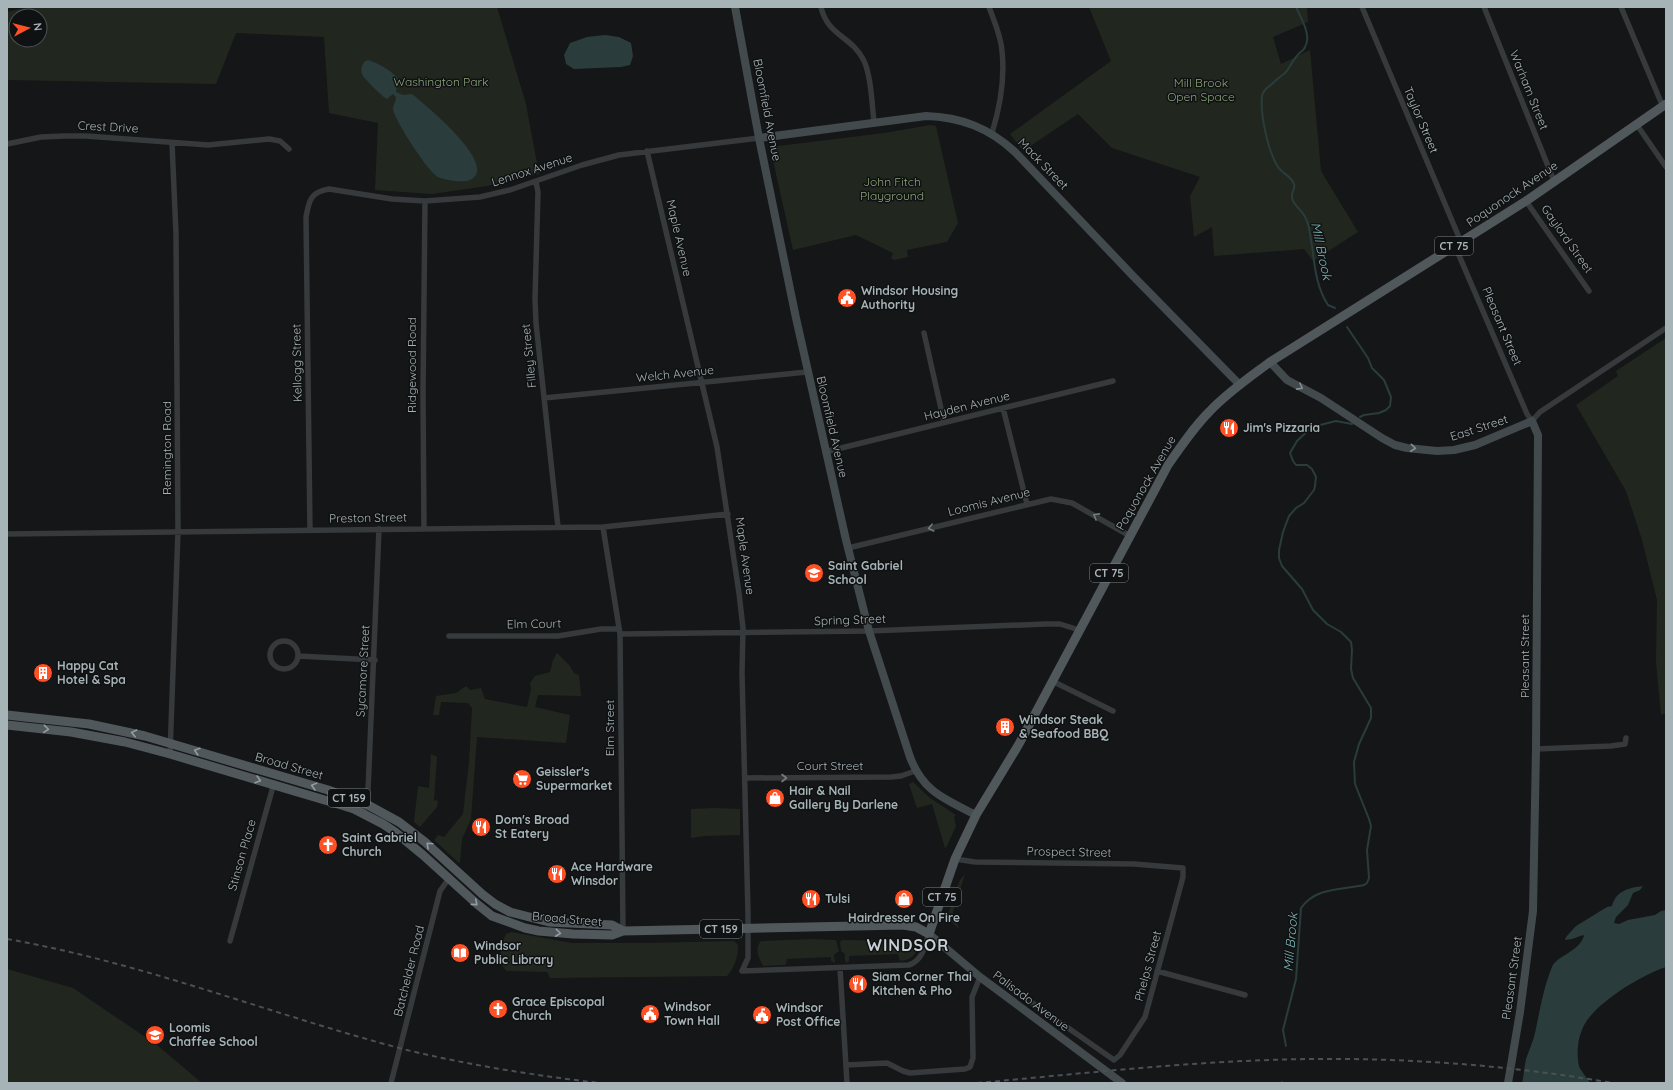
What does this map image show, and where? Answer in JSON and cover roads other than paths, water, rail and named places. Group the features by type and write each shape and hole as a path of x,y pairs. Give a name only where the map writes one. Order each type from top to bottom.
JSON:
{"main road":[{"name":"Poquonock Avenue","path":"929,934 955,859 976,815 1018,744 1168,464 1188,436 1210,410 1270,362 1526,201 1664,106"},
{"name":"Broad Street","path":"7,715 89,724 145,736 328,790 366,804 410,829 491,901 510,912 539,920 572,924 612,925 623,931"},
{"name":"Broad Street","path":"7,725 88,734 170,754 338,804 362,814 395,832 492,916 506,922 539,931 612,935 623,931 903,925 916,927 929,934"},
{"path":"506,922 510,912"},
{"path":"539,920 539,931"}],"street":[{"name":"Bloomfield Avenue","path":"735,7 759,138 808,372 848,548 869,631 915,772 933,792 976,815"},
{"path":"821,7 826,21 838,35 857,49 864,59 867,70 874,122"},
{"path":"989,7 1000,39 1002,52 999,110 992,133"},
{"name":"Taylor Street","path":"1362,7 1458,244"},
{"name":"Warham Street","path":"1484,7 1554,181"},
{"path":"1621,7 1664,106"},
{"name":"Mack Street","path":"759,138 926,116 943,116 962,120 992,133 1015,152 1134,277 1240,385"},
{"path":"1637,124 1666,167"},
{"name":"Crest Drive","path":"7,144 42,138 86,136 208,146 269,139 280,141 289,149"},
{"name":"Lennox Avenue","path":"312,196 320,191 329,189 392,199 425,201 480,197 536,182 600,159 647,151 759,138"},
{"name":"Remington Road","path":"170,754 178,532 176,234 172,143"},
{"name":"Maple Avenue","path":"647,151 717,447 739,587 743,634 748,928 748,961 742,971 840,968"},
{"name":"Filley Street","path":"536,182 538,192 536,317 558,527"},
{"name":"Kellogg Street","path":"310,530 306,217 308,205 312,196"},
{"name":"Ridgewood Road","path":"424,529 422,394 425,201"},
{"name":"Gaylord Street","path":"1526,201 1589,291"},
{"name":"Pleasant Street","path":"1458,244 1527,414 1538,435 1539,447 1536,750 1532,912 1520,1012 1508,1083"},
{"name":"East Street","path":"1270,362 1287,380 1321,398 1395,445 1407,448 1437,451 1454,450 1475,445 1532,421 1540,412 1666,328"},
{"path":"924,332 944,422"},
{"name":"Welch Avenue","path":"544,398 808,372"},
{"name":"Hayden Avenue","path":"826,452 1113,381"},
{"path":"1003,408 1027,504"},
{"name":"Loomis Avenue","path":"848,548 1051,499 1072,503 1130,536"},
{"name":"Preston Street","path":"7,534 603,527 728,514"},
{"name":"Elm Street","path":"603,527 620,632 623,931"},
{"name":"Sycamore Street","path":"362,814 366,804 368,791 375,660 379,529"},
{"name":"Spring Street","path":"620,632 743,634 1046,624 1060,624 1079,630"},
{"name":"Elm Court","path":"449,636 558,636 602,629 620,632"},
{"path":"285,641 289,642 296,648 298,656 294,665 286,669 277,667 271,660 270,655 271,650 276,644 285,641"},
{"path":"298,656 375,660"},
{"path":"1052,681 1113,711"},
{"path":"1536,750 1611,746 1625,744 1626,738"},
{"name":"Court Street","path":"745,778 891,777 915,772"},
{"name":"Stinson Place","path":"230,941 276,775"},
{"name":"Prospect Street","path":"955,859 975,862 1134,864 1183,868"},
{"name":"Phelps Street","path":"1031,1002 1114,1060 1120,1055 1145,1017 1183,877 1183,868"},
{"name":"Batchelder Road","path":"392,1083 440,891 448,878 458,871"},
{"path":"847,1083 840,968 902,966 912,964 921,955 929,934"},
{"name":"Palisado Avenue","path":"929,934 980,977 1122,1083"},
{"path":"1157,971 1245,995"},
{"path":"846,1064 887,1063 903,1072 910,1073 965,1069 970,1067 973,1058 972,997 980,977"}],"waterway":[{"name":"Mill Brook","path":"1296,7 1307,32 1307,43 1303,51 1299,53 1287,71 1266,88 1262,96 1262,113 1268,143 1274,160 1278,167 1293,182 1293,201 1307,220 1319,286 1328,305 1335,308"},
{"name":"Mill Brook","path":"1347,327 1368,358 1372,368 1384,380 1391,397 1390,406 1386,410 1360,417"},
{"name":"Mill Brook","path":"1286,1046 1283,1030 1296,979 1301,908 1314,896 1330,890 1364,885 1367,883 1369,878 1367,850 1371,826 1355,784 1354,762 1359,744 1371,718 1371,708 1353,678 1351,669 1351,642 1341,632 1327,624 1313,610 1302,589 1282,566 1279,558 1279,550 1283,532 1289,516 1296,508 1304,503 1314,490 1316,477 1312,469 1307,465 1296,465 1290,453 1297,441 1312,427 1336,421 1352,424"}],"railway":[{"path":"7,939 108,961 403,1049 500,1069 599,1083"},
{"path":"977,1083 1187,1064 1313,1059 1389,1060 1464,1064 1539,1072 1613,1083"}],"place":[{"name":"Windsor Housing Authority","path":"847,298"},
{"name":"Jim's Pizzaria","path":"1229,428"},
{"name":"Saint Gabriel School","path":"814,573"},
{"name":"Happy Cat Hotel & Spa","path":"43,673"},
{"name":"Windsor Steak & Seafood BBQ","path":"1005,727"},
{"name":"Geissler's Supermarket","path":"522,779"},
{"name":"Hair & Nail Gallery By Darlene","path":"775,798"},
{"name":"Dom's Broad St Eatery","path":"481,827"},
{"name":"Saint Gabriel Church","path":"328,845"},
{"name":"Ace Hardware Winsdor","path":"557,874"},
{"name":"Tulsi","path":"811,899"},
{"name":"Hairdresser On Fire","path":"904,899"},
{"name":"Windsor Public Library","path":"460,953"},
{"name":"Siam Corner Thai Kitchen & Pho","path":"858,984"},
{"name":"Grace Episcopal Church","path":"498,1009"},
{"name":"Windsor Town Hall","path":"650,1014"},
{"name":"Windsor Post Office","path":"762,1015"},
{"name":"Loomis Chaffee School","path":"155,1035"}],"district":[{"name":"WINDSOR","path":"908,945"}],"park label":[{"name":"Washington Park","path":"441,82"},
{"name":"Mill Brook Open Space","path":"1201,90"},
{"name":"John Fitch Playground","path":"892,189"}]}
